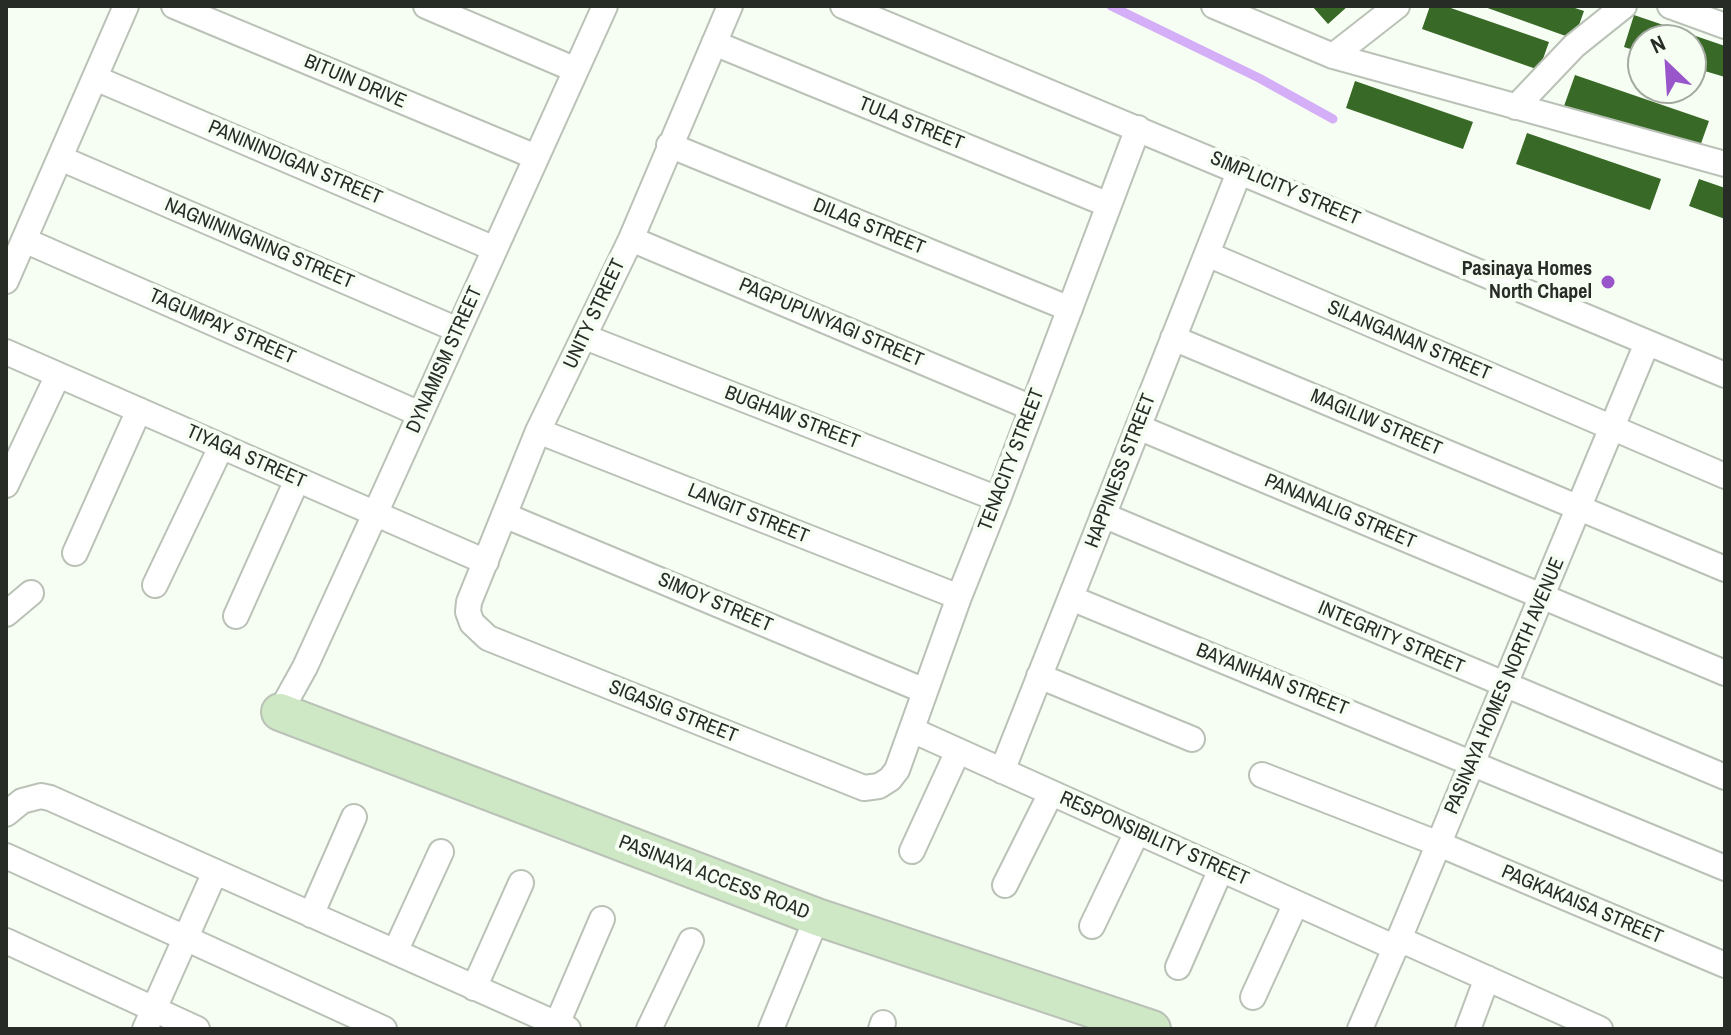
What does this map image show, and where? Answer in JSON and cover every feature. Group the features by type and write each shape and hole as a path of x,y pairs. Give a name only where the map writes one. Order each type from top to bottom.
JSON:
{"street":[{"path":"6,281 126,6"},
{"name":"BITUIN DRIVE","path":"174,6 536,157"},
{"path":"426,6 576,70"},
{"name":"DYNAMISM STREET","path":"280,712 305,667 605,6"},
{"name":"UNITY STREET","path":"472,623 469,602 538,431 631,239 730,6"},
{"name":"SIMPLICITY STREET","path":"843,6 1725,375"},
{"path":"1214,6 1333,56 1725,164"},
{"path":"1333,56 1397,6"},
{"path":"1516,107 1574,46 1624,6"},
{"path":"1670,6 1725,26"},
{"name":"TULA STREET","path":"714,43 1109,205"},
{"name":"PANININDIGAN STREET","path":"95,78 495,249"},
{"name":"TENACITY STREET","path":"879,786 897,770 959,597 1138,128"},
{"name":"DILAG STREET","path":"669,145 1070,309"},
{"name":"NAGNININGNING STREET","path":"60,158 458,330"},
{"name":"HAPPINESS STREET","path":"1002,771 1240,170"},
{"name":"PAGPUPUNYAGI STREET","path":"631,239 1032,408"},
{"name":"TAGUMPAY STREET","path":"24,240 420,414"},
{"name":"SILANGANAN STREET","path":"1207,254 1725,476"},
{"name":"BUGHAW STREET","path":"585,337 998,499"},
{"name":"MAGILIW STREET","path":"1173,338 1725,569"},
{"name":"PASINAYA HOMES NORTH AVENUE","path":"1360,1029 1647,343"},
{"name":"TIYAGA STREET","path":"6,352 486,562"},
{"path":"6,485 58,375"},
{"path":"75,553 139,410"},
{"name":"PANANALIG STREET","path":"1138,427 1725,673"},
{"name":"LANGIT STREET","path":"538,431 959,597"},
{"path":"155,585 221,447"},
{"path":"236,616 297,480"},
{"name":"SIMOY STREET","path":"504,515 925,691"},
{"name":"INTEGRITY STREET","path":"1103,515 1725,777"},
{"path":"6,614 31,593"},
{"name":"BAYANIHAN STREET","path":"1071,598 1725,868"},
{"name":"SIGASIG STREET","path":"472,623 488,638 824,773 864,788 879,786"},
{"path":"1039,676 1192,739"},
{"name":"PASINAYA ACCESS ROAD","path":"280,712 817,917 1152,1029"},
{"name":"RESPONSIBILITY STREET","path":"912,730 1296,903 1487,978 1600,1029"},
{"path":"912,851 958,751"},
{"name":"PAGKAKAISA STREET","path":"1262,775 1439,844 1725,965"},
{"path":"1005,885 1051,793"},
{"path":"6,814 22,801 41,796 50,798 562,1027 602,919"},
{"path":"311,915 354,817"},
{"path":"1092,926 1137,832"},
{"path":"395,952 441,852"},
{"path":"6,856 384,1029"},
{"path":"1178,967 1221,869"},
{"path":"149,1019 215,872"},
{"path":"474,988 521,883"},
{"path":"1253,997 1296,903"},
{"path":"771,1029 817,917"},
{"path":"6,941 149,1019 197,1029"},
{"path":"649,1029 691,941"},
{"path":"1468,1029 1487,978"}],"building":[{"path":"1312,6 1348,6 1328,24"},
{"path":"1430,6 1445,6 1549,42 1539,70 1422,29"},
{"path":"1482,6 1569,6 1584,11 1574,39"},
{"path":"1634,15 1660,24 1631,24"},
{"path":"1707,40 1725,46 1725,77 1707,72"},
{"path":"1575,75 1627,93 1627,104 1659,104 1709,121 1698,152 1564,106"},
{"path":"1355,81 1473,122 1463,149 1346,108"},
{"path":"1527,133 1661,179 1650,210 1516,164"},
{"path":"1699,179 1725,188 1725,219 1689,206"}],"waterway":[{"path":"1111,6 1259,78 1333,119"}],"place":[{"name":"Pasinaya Homes North Chapel","path":"1608,282"}]}
